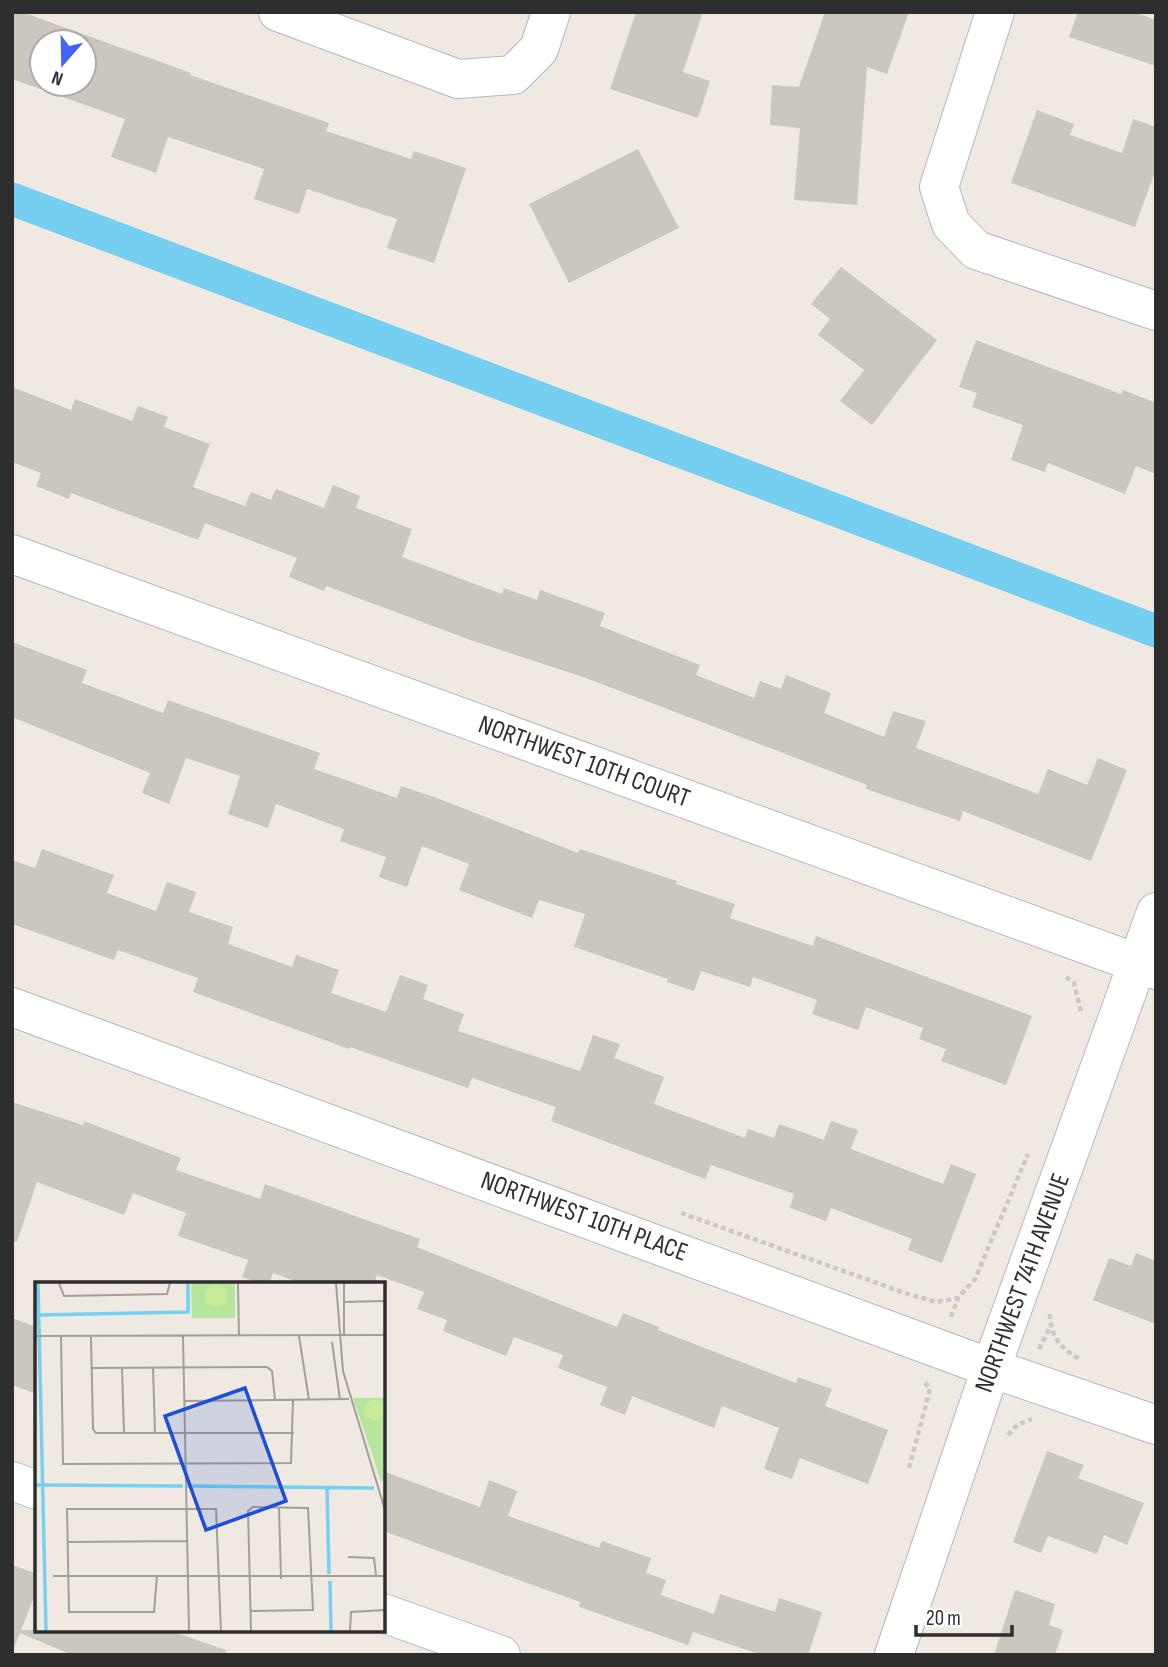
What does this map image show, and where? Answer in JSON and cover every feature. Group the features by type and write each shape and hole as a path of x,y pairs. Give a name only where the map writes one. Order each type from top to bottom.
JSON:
{"street":[{"path":"278,12 458,79 513,75 539,49 551,12"},
{"path":"995,12 939,187 951,224 976,250 1156,312"},
{"name":"NORTHWEST 10TH COURT","path":"12,554 1147,967"},
{"name":"NORTHWEST 74TH AVENUE","path":"894,1655 991,1368 1147,967 1156,912"},
{"name":"NORTHWEST 10TH PLACE","path":"12,1007 991,1368 1156,1425"},
{"path":"12,1481 35,1489"},
{"path":"385,1614 501,1655"}],"path":[{"path":"1058,971 1074,984 1081,1011 1079,1020"},
{"path":"668,1208 936,1302 958,1298 975,1279 1028,1153"},
{"path":"1051,1306 1050,1328 1060,1347 1088,1363"},
{"path":"909,1468 930,1388 916,1375"},
{"path":"1006,1436 1017,1425 1039,1419"}],"building":[{"path":"12,12 22,12 66,28 28,28 28,85 12,79"},
{"path":"636,12 703,12 683,72 710,81 698,118 610,89"},
{"path":"825,12 909,12 887,74 867,67 857,205 794,200 800,128 770,125 772,85 799,87"},
{"path":"1078,12 1134,12 1156,20 1156,66 1069,37"},
{"path":"98,39 191,73 190,75 329,123 326,131 411,159 414,151 466,168 434,263 387,248 397,219 307,189 299,214 254,199 264,169 168,137 156,173 111,157 125,119 66,98 98,98"},
{"path":"1037,110 1074,124 1070,135 1122,153 1133,119 1156,127 1156,169 1135,227 1011,183"},
{"path":"638,149 679,228 569,283 529,204"},
{"path":"841,267 937,340 872,425 840,401 864,370 818,335 830,319 811,304"},
{"path":"976,340 1121,394 1123,390 1156,403 1156,474 1136,466 1125,494 1048,463 1045,472 1011,460 1023,425 972,407 977,393 959,387"},
{"path":"12,387 71,410 75,399 132,421 138,406 168,417 164,427 210,444 193,487 245,506 251,492 271,500 276,489 324,508 333,485 360,496 356,508 412,529 402,557 502,594 504,588 537,600 540,590 605,613 600,626 700,665 696,675 754,698 760,681 781,689 786,675 831,693 824,713 884,737 893,711 926,721 916,748 1038,794 1048,769 1087,785 1098,758 1127,770 1091,861 963,811 960,821 866,789 867,785 583,677 473,641 326,586 324,591 289,577 297,558 205,523 198,540 71,493 69,499 36,486 41,473 12,462"},
{"path":"12,642 87,670 82,683 163,713 168,700 320,753 314,769 397,798 401,786 437,798 578,853 580,849 677,881 676,884 735,904 730,918 813,946 816,936 1032,1016 1006,1085 941,1061 946,1049 919,1039 923,1028 866,1007 858,1030 812,1014 817,1000 753,977 750,987 701,971 694,991 667,982 668,979 574,947 585,914 539,900 532,918 459,890 469,864 422,846 407,887 379,877 386,857 340,841 344,829 276,804 268,828 228,814 240,776 186,758 169,804 142,793 150,773 12,717"},
{"path":"42,849 114,875 107,893 156,911 167,882 196,892 189,912 233,927 228,944 292,967 296,955 339,970 331,993 386,1012 400,975 428,985 423,999 464,1014 458,1031 580,1071 593,1035 620,1044 614,1058 664,1077 654,1104 745,1138 748,1129 774,1138 779,1124 824,1140 831,1121 858,1130 851,1149 943,1184 951,1164 976,1174 942,1263 908,1250 912,1239 831,1208 826,1221 790,1208 794,1194 711,1165 705,1179 551,1121 556,1107 472,1078 468,1088 350,1047 349,1049 193,992 198,978 118,950 114,960 12,924 12,860 35,868"},
{"path":"12,1102 83,1125 84,1121 181,1158 176,1170 260,1199 265,1184 420,1239 417,1247 617,1327 623,1313 659,1327 658,1330 796,1383 798,1377 832,1389 825,1406 888,1430 868,1484 800,1458 792,1479 764,1469 779,1428 722,1406 714,1428 632,1396 625,1415 600,1405 607,1387 558,1368 563,1355 514,1337 506,1356 443,1331 447,1320 417,1309 424,1292 377,1275 375,1282 298,1282 273,1273 270,1282 255,1282 242,1277 248,1260 178,1236 186,1213 133,1193 124,1215 37,1182 17,1242 12,1241"},
{"path":"1136,1253 1156,1261 1156,1324 1093,1300 1109,1258 1131,1266"},
{"path":"12,1318 35,1326 35,1393 12,1385"},
{"path":"1047,1451 1084,1465 1078,1478 1144,1503 1127,1545 1104,1535 1097,1554 1048,1536 1041,1553 1013,1542"},
{"path":"385,1472 480,1507 489,1480 517,1491 508,1516 599,1548 602,1541 651,1558 646,1573 666,1580 661,1595 714,1614 720,1594 775,1612 779,1598 822,1612 808,1655 762,1655 693,1632 688,1645 579,1607 580,1602 385,1532"},
{"path":"12,1565 35,1573 35,1595 21,1630 173,1632 226,1650 225,1655 72,1655 20,1633 14,1648"},
{"path":"1015,1590 1055,1604 1049,1625 1063,1630 1055,1655 994,1655"}],"waterway":[{"path":"12,199 1156,631"}]}
